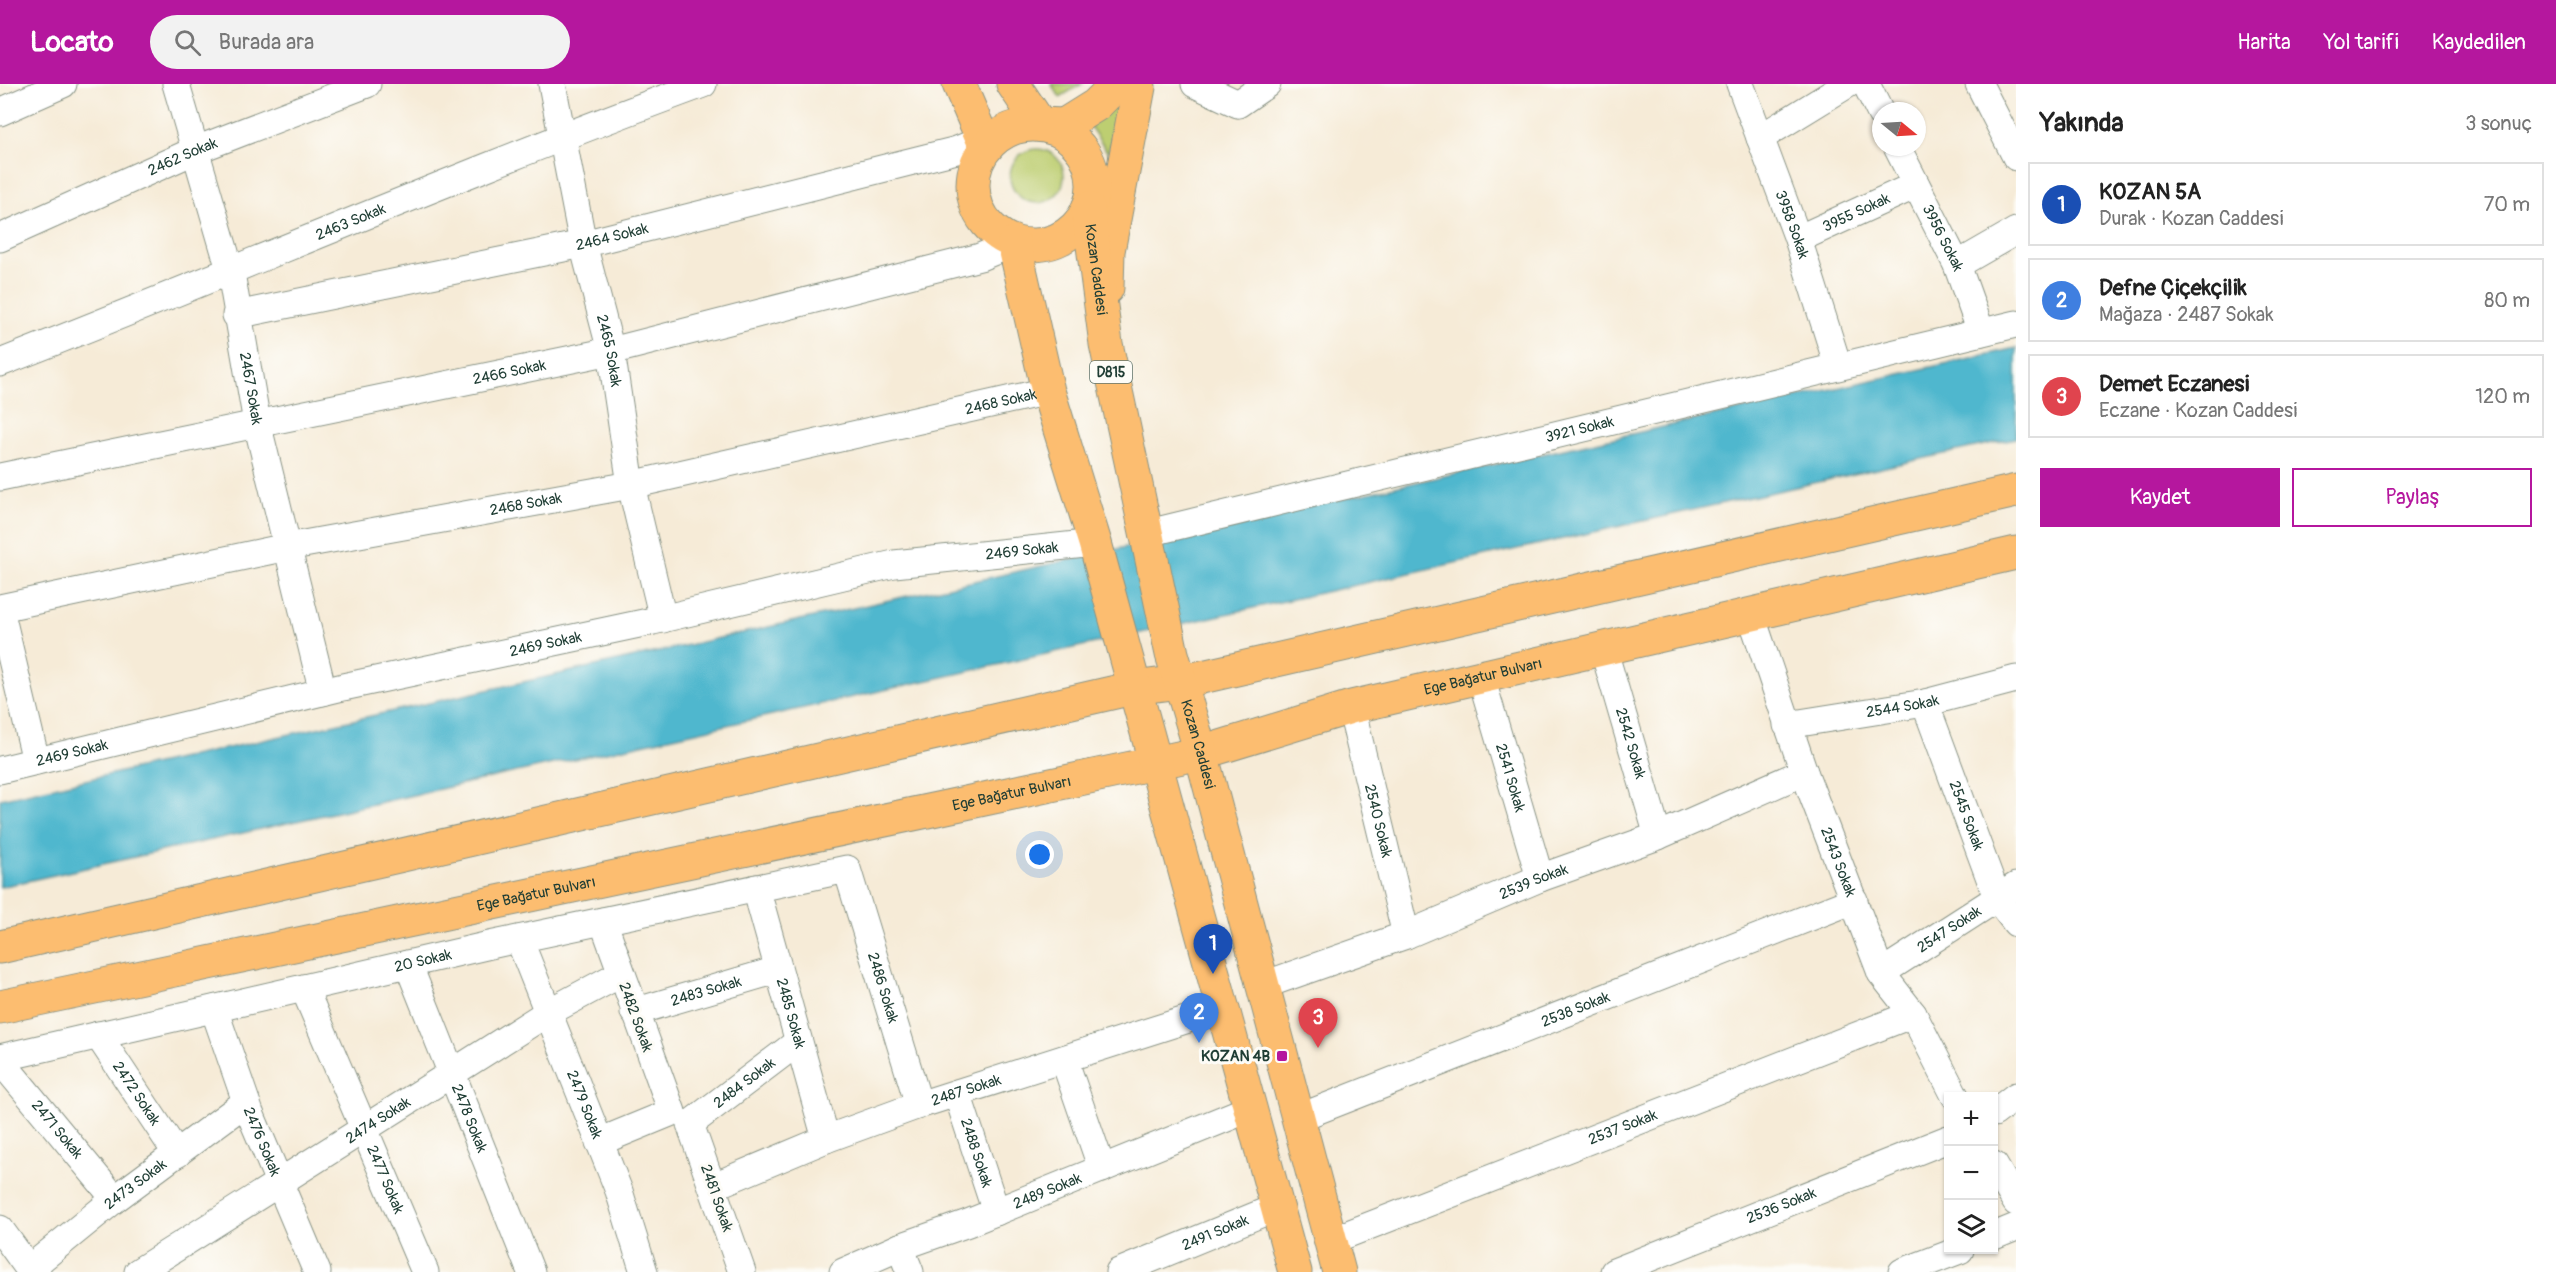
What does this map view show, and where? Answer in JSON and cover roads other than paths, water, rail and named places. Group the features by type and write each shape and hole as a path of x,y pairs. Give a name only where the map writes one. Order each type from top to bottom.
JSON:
{"main road":[{"path":"959,84 984,143"},
{"path":"1013,84 1040,124"},
{"path":"1132,85 1088,208 1080,223 1065,235 1029,246 1014,243 997,235 976,207 973,178 984,143 999,133 1019,126 1064,124 1132,85"},
{"path":"1106,344 1108,251 1132,85"},
{"name":"D815","path":"1040,124 1060,131 1077,143 1090,165 1093,184 1088,208"},
{"name":"Kozan Caddesi","path":"1088,208 1106,344 1144,534 1176,668 1201,753 1261,986 1339,1272"},
{"path":"1014,243 1048,392 1095,543 1129,674 1295,1272"},
{"path":"0,947 1129,674 1176,668 2016,491"},
{"name":"Ege Bağatur Bulvarı","path":"0,1007 1201,753 1351,707 1604,651 2016,554"}],"street":[{"path":"0,112 63,84"},
{"name":"2467 Sokak","path":"176,84 231,273 236,315 257,423 323,692"},
{"name":"2462 Sokak","path":"0,238 196,150 366,84"},
{"name":"2465 Sokak","path":"552,84 583,244 611,351 631,485 663,619"},
{"name":"2463 Sokak","path":"0,363 231,273 561,136 703,84"},
{"path":"1195,84 1238,104 1267,84"},
{"name":"3958 Sokak","path":"1740,84 1798,238 1838,366"},
{"path":"1760,138 1848,84"},
{"path":"1866,84 1875,102"},
{"path":"1979,84 2016,157"},
{"name":"2464 Sokak","path":"236,315 583,244 984,143"},
{"name":"3956 Sokak","path":"1902,156 1957,265 1981,332"},
{"name":"3955 Sokak","path":"1798,238 1916,185"},
{"path":"1957,265 2016,231"},
{"name":"2466 Sokak","path":"0,477 611,351 980,257 1014,243"},
{"name":"3921 Sokak","path":"1144,534 2016,324"},
{"name":"2468 Sokak","path":"0,608 287,547 631,485 1048,392"},
{"name":"2469 Sokak","path":"0,770 323,692 663,619 894,564 1095,543"},
{"path":"0,608 36,761"},
{"name":"2543 Sokak","path":"1751,615 1804,772 1881,973 1913,1014 1953,1092"},
{"name":"2542 Sokak","path":"1604,651 1658,836"},
{"name":"2541 Sokak","path":"1482,677 1540,878"},
{"name":"2544 Sokak","path":"1787,725 1926,703 2016,679"},
{"name":"2545 Sokak","path":"1926,703 2007,893 2016,923"},
{"name":"2540 Sokak","path":"1351,707 1406,935"},
{"name":"2539 Sokak","path":"1261,986 1406,935 1540,878 1658,836 1804,772"},
{"name":"20 Sokak","path":"0,1059 408,964 847,868"},
{"name":"2486 Sokak","path":"847,868 919,1105"},
{"name":"2485 Sokak","path":"756,888 826,1139"},
{"name":"2547 Sokak","path":"1881,973 2007,893"},
{"name":"2538 Sokak","path":"1298,1118 1854,900"},
{"name":"2482 Sokak","path":"603,921 634,1012 681,1118"},
{"name":"2479 Sokak","path":"519,939 619,1191 644,1272"},
{"name":"2478 Sokak","path":"408,964 531,1272"},
{"name":"2483 Sokak","path":"634,1012 777,970"},
{"name":"2474 Sokak","path":"138,1272 547,1012 620,974"},
{"name":"2477 Sokak","path":"304,988 425,1272"},
{"name":"2476 Sokak","path":"214,1008 246,1102 279,1181 309,1268"},
{"name":"2487 Sokak","path":"714,1186 826,1139 919,1105 1223,1008"},
{"name":"2537 Sokak","path":"1330,1241 1913,1014"},
{"name":"2472 Sokak","path":"98,1035 177,1154"},
{"name":"2484 Sokak","path":"599,1142 681,1118 798,1042"},
{"name":"2471 Sokak","path":"0,1059 115,1199"},
{"path":"1064,1059 1101,1169"},
{"name":"2488 Sokak","path":"957,1093 996,1212"},
{"path":"1998,1110 2016,1096"},
{"name":"2473 Sokak","path":"33,1270 115,1199 246,1102"},
{"name":"2489 Sokak","path":"843,1272 900,1247 996,1212 1251,1108"},
{"name":"2481 Sokak","path":"681,1118 714,1186 742,1272"},
{"name":"2536 Sokak","path":"1614,1272 1944,1141"},
{"path":"1998,1172 2016,1202"},
{"name":"2491 Sokak","path":"1119,1272 1277,1207"},
{"path":"1998,1234 2016,1227"},
{"path":"0,1229 33,1270"},
{"path":"900,1247 910,1272"},
{"path":"1902,1272 1949,1254"}],"water":[{"path":"2016,348 2016,438 0,887 0,799"}],"place":[{"name":"KOZAN 5A","path":"1213,974"},
{"name":"Defne Çiçekçilik","path":"1199,1043"},
{"name":"Demet Eczanesi","path":"1318,1048"},
{"name":"KOZAN 4B","path":"1282,1056"}]}
